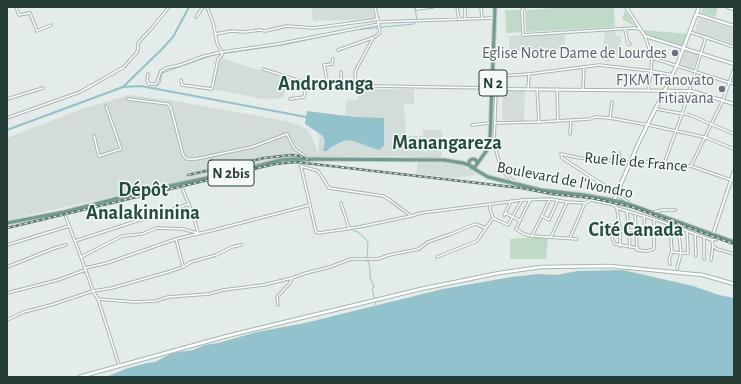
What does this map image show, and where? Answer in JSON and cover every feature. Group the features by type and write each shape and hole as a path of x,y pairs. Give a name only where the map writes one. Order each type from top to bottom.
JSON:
{"main road":[{"name":"N 2","path":"477,164 489,146 493,123 495,7"},
{"path":"614,200 648,125 678,66 699,7"},
{"path":"728,7 734,9"},
{"path":"459,162 482,156"},
{"path":"472,159 476,160 478,170 482,174"},
{"path":"472,159 469,163 471,167 474,167 477,164"},
{"name":"N 2bis","path":"7,223 64,212 281,160 444,160 459,162"},
{"name":"Boulevard de l'Ivondro","path":"459,162 488,177 551,192 614,200 653,212 734,242"},
{"path":"79,377 234,334 421,289 499,273 541,267 610,266 703,275 734,284"}],"street":[{"path":"16,7 19,15 30,13 38,31 51,25"},
{"path":"7,118 80,92 124,67 137,52 138,43 169,7"},
{"path":"196,17 203,7"},
{"path":"207,7 213,22 217,43 222,53"},
{"path":"338,50 372,38 380,33 375,7"},
{"path":"416,9 432,7"},
{"path":"457,7 459,19"},
{"path":"465,7 465,18"},
{"path":"481,7 482,18"},
{"path":"525,7 522,10 523,35 640,29"},
{"path":"626,7 645,36 645,40 652,58 648,90"},
{"path":"696,14 734,26"},
{"path":"215,34 232,31 265,31 287,26 314,28 374,20 378,18"},
{"path":"148,74 147,80 149,84 156,84 160,71 166,68 222,53 278,44 379,23 465,18 495,18"},
{"path":"625,29 628,44 630,44"},
{"path":"690,32 734,47"},
{"path":"645,36 734,64"},
{"path":"664,164 690,91 706,37"},
{"path":"356,85 356,70 372,38"},
{"path":"181,80 182,86 211,90 218,59 222,53"},
{"path":"652,58 734,84"},
{"path":"328,85 324,65 332,64 333,59"},
{"path":"501,76 513,76 599,65 673,75"},
{"path":"582,89 584,66"},
{"path":"263,69 307,83 328,85 482,87 494,89 690,91 734,104"},
{"path":"691,166 723,100 734,69"},
{"path":"341,72 342,85"},
{"path":"528,89 529,74"},
{"path":"482,76 482,87"},
{"path":"290,99 304,97 307,83"},
{"path":"7,99 29,91 43,88"},
{"path":"537,89 539,122"},
{"path":"557,89 558,121"},
{"path":"128,99 170,105 182,155 187,159 196,159 252,147 287,134 294,148 303,156 311,160"},
{"path":"610,118 612,102"},
{"path":"94,136 99,156 122,149 106,106"},
{"path":"656,109 690,115 734,134"},
{"path":"472,125 558,121 595,117 610,118 676,131 704,138 734,149"},
{"path":"570,134 571,120"},
{"path":"493,123 494,144 500,164 506,175 517,184"},
{"path":"619,153 619,161"},
{"name":"Rue Île de France","path":"616,193 564,160 561,154 575,158 631,162 634,160 691,166 733,180"},
{"path":"411,216 383,196 329,188 318,172 301,166 316,232 319,233 384,222 411,216 421,213 511,201 550,199 585,203 591,200 614,205 617,208 654,219 712,240 717,239 718,236"},
{"path":"714,234 733,180 734,171"},
{"path":"180,183 189,204 198,233"},
{"path":"616,193 631,205"},
{"path":"532,236 550,199"},
{"path":"490,204 493,218 508,226 522,200"},
{"path":"530,200 519,220 516,229 532,236 577,239"},
{"path":"542,216 549,220 558,200"},
{"path":"614,200 614,205"},
{"path":"504,216 511,201"},
{"path":"550,237 567,202"},
{"path":"341,203 349,228"},
{"path":"570,238 585,203"},
{"path":"75,241 189,204"},
{"path":"7,293 58,280 85,269 176,239 220,229 310,204"},
{"path":"617,208 620,227 620,246"},
{"path":"653,212 675,210"},
{"path":"627,211 630,247"},
{"path":"64,212 93,291 98,299 119,366"},
{"path":"505,213 519,220"},
{"path":"635,213 637,248"},
{"path":"637,233 645,234 644,216"},
{"path":"437,257 477,241 493,218"},
{"path":"610,225 614,242 620,246 647,251 654,249 654,219"},
{"path":"98,299 134,302 156,301 168,297 209,294 223,290 263,285 330,267 351,259 374,260 389,255 419,249 428,242 475,224 486,228"},
{"path":"670,225 672,252 669,261 670,264"},
{"path":"7,245 69,226"},
{"path":"611,228 620,227"},
{"path":"81,258 122,236 142,234 157,228 183,229 198,233"},
{"path":"677,269 681,253 679,234 681,229"},
{"path":"620,231 637,230"},
{"path":"672,252 686,253 688,251 687,231"},
{"path":"695,234 696,256"},
{"path":"704,237 704,259"},
{"path":"176,239 183,267"},
{"path":"711,260 713,246 712,240"},
{"path":"7,267 66,245"},
{"path":"7,320 24,312 93,291 126,284 183,267 191,262 216,255 232,247 241,245"},
{"path":"713,246 734,254"},
{"path":"278,305 277,297 290,283 292,278"}],"shaded area":[{"path":"311,7 373,7 376,19 313,21"},
{"path":"699,18 734,29 734,44 695,32"},
{"path":"605,31 615,31 616,36 621,36 621,49 617,49 616,60 610,59 610,62 604,61 604,57 602,56"},
{"path":"565,33 565,49 509,51 509,36"},
{"path":"684,50 699,54 693,69 677,64"},
{"path":"220,58 288,79 283,98 263,99 212,89"},
{"path":"359,89 414,89 414,104 404,103 406,136 423,136 423,130 442,130 442,159 407,159 406,156 311,158 308,157 295,144 291,145 296,154 282,156 267,162 7,220 7,138 82,109 129,95 170,100 290,122 307,129 314,141 318,156 321,113 345,116 347,99 358,100"},
{"path":"503,89 525,90 524,121 502,120"},
{"path":"418,162 455,163 464,166 477,175 453,178 416,174"}],"green space":[{"path":"568,7 614,7 615,27 526,32 525,10"},
{"path":"703,7 718,8 715,17 701,13"},
{"path":"505,10 520,10 522,32 506,33"},
{"path":"625,10 635,26 622,19"},
{"path":"643,30 689,34 683,47 648,36"},
{"path":"533,237 548,238 546,259 510,259 510,239"}],"water":[{"path":"307,111 354,117 384,118 384,146 379,150 350,140 343,141 331,147 327,151 323,151 325,141 323,136 305,124"},
{"path":"623,270 693,286 719,295 734,298 734,377 106,377 128,368 155,362 172,353 193,350 205,345 218,343 257,332 305,323 443,289 511,277 539,274 556,275 578,271"}],"waterway":[{"path":"124,86 173,37 189,7"},
{"path":"154,89 160,83 162,73 213,55 282,45 354,30 414,24 417,21 415,7"},
{"path":"7,130 123,87 141,86 306,117"},
{"path":"538,88 547,88"},
{"path":"672,92 694,93 710,98"},
{"path":"354,229 354,231 358,232 368,243 367,258 370,268 370,277 374,287 372,289 376,305"}],"railway":[{"path":"188,175 264,158 291,155 301,156 309,160"},
{"path":"7,228 275,164 296,162 521,188 552,194 592,198 632,207 734,244"}],"place":[{"name":"Eglise Notre Dame de Lourdes","path":"675,53"},
{"name":"FJKM Tranovato Fitiavana","path":"722,89"}],"district":[{"name":"Androranga","path":"326,84"},
{"name":"Manangareza","path":"447,143"},
{"name":"Dépôt Analakininina","path":"143,202"},
{"name":"Cité Canada","path":"636,230"}]}
